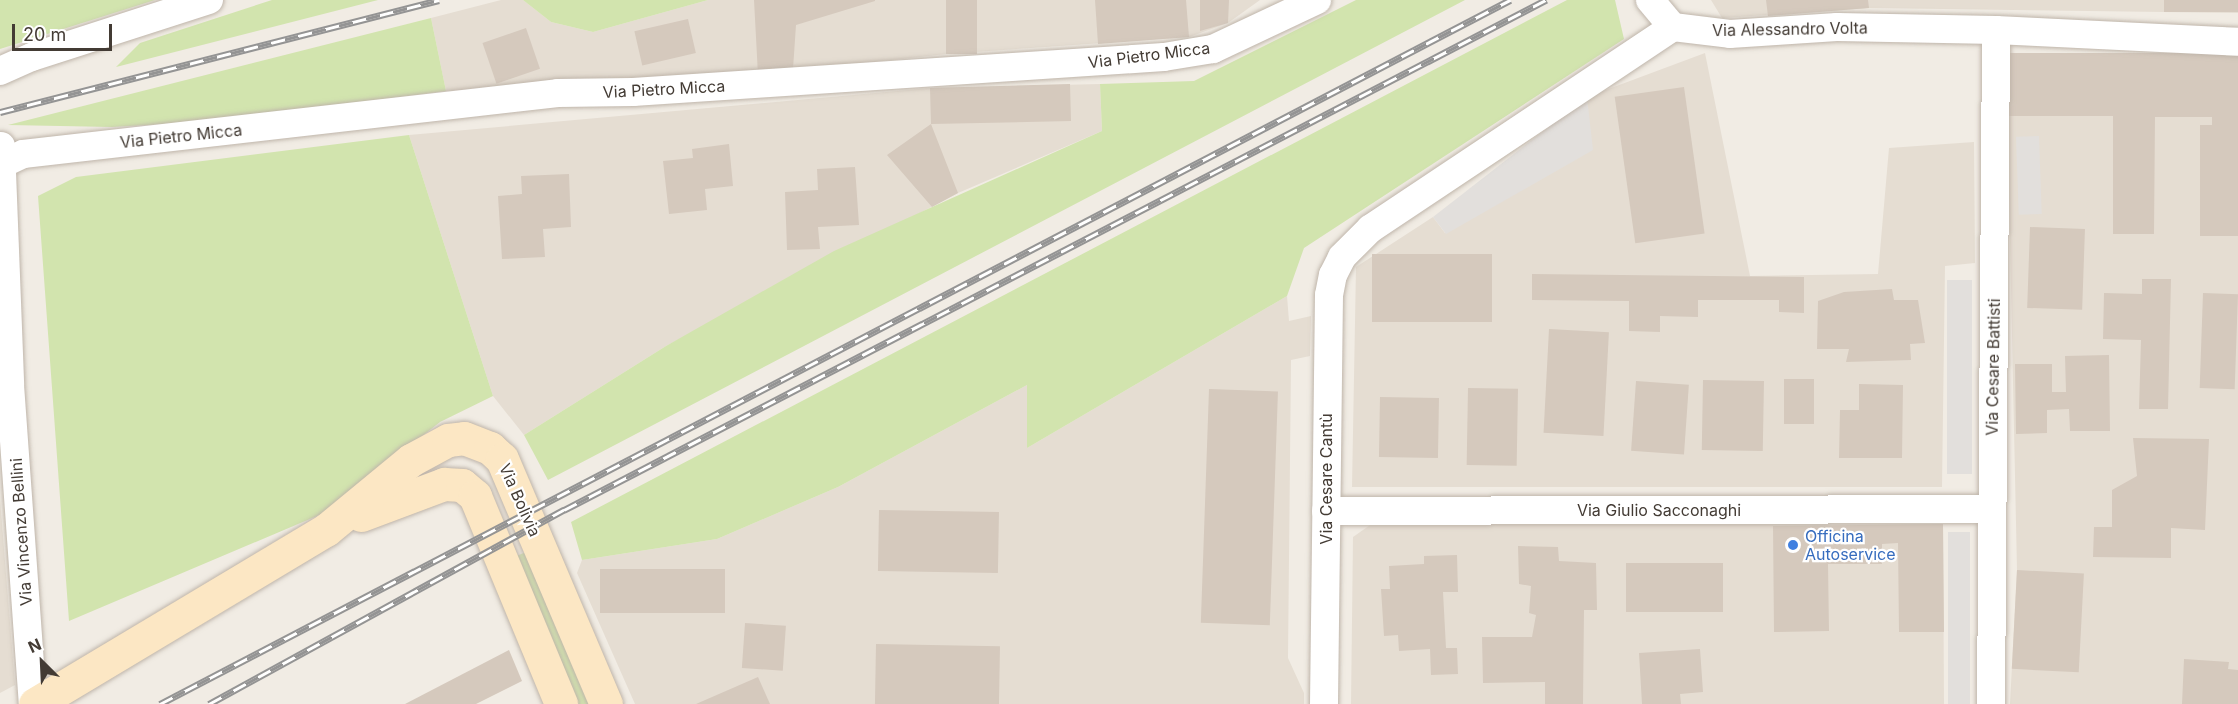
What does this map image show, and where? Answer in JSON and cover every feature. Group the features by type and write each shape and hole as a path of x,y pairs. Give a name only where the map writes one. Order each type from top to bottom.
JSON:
{"street":[{"path":"0,71 32,57 209,0"},
{"path":"1650,0 1673,27"},
{"name":"Via Pietro Micca","path":"2,153 23,154 558,93 633,92 1164,57 1213,50 1304,3"},
{"name":"Via Alessandro Volta","path":"1673,27 1730,34 1837,27 1996,30 2238,42"},
{"name":"Via Cesare Cantù","path":"1324,704 1329,295 1333,275 1342,257 1370,229 1673,27"},
{"name":"Via Cesare Battisti","path":"1992,704 1996,30"},
{"name":"Via Vincenzo Bellini","path":"2,153 10,385 34,704"},
{"name":"Via Bolivia","path":"326,530 411,460 448,440 464,438 490,448 502,459 606,704"},
{"name":"Via Bolivia","path":"34,704 326,530 403,497 444,484 462,485 475,496 561,704"},
{"name":"Via Giulio Sacconaghi","path":"1326,511 1992,509"}],"shaded area":[{"path":"501,0 523,0 551,22 593,32 708,0 1260,0 1228,23 1189,37 946,54 758,75 446,91 431,18"},
{"path":"1711,0 2238,0 2238,13 1869,8 1722,18"},
{"path":"1705,53 1750,276 1878,274 1889,148 1974,142 1975,263 1945,266 1942,487 1352,487 1356,267 1433,217 1445,233 1587,97"},
{"path":"2006,53 2238,53 2238,704 2010,704 2017,570"},
{"path":"1100,84 1102,131 958,193 666,346 524,435 493,396 409,135 930,88"},
{"path":"1587,97 1593,150 1446,234 1433,217"},
{"path":"2039,136 2042,214 2019,215 2016,137"},
{"path":"1947,280 1972,280 1972,474 1947,474"},
{"path":"1287,296 1289,321 1311,316 1310,356 1291,360 1288,658 1304,693 1304,704 635,704 577,573 582,560 717,539 838,487 1027,385 1027,448"},
{"path":"0,499 15,685 0,693"},
{"path":"1373,523 1943,524 1944,704 1351,704 1353,537"},
{"path":"1948,532 1970,532 1970,704 1948,704"}],"green space":[{"path":"0,0 155,0 0,49"},
{"path":"272,0 378,0 116,67 140,43"},
{"path":"523,0 708,0 593,32 551,22"},
{"path":"1356,0 1465,0 548,480 524,435 666,346 834,251 1102,131 1100,84 1194,81"},
{"path":"1567,0 1615,0 1624,39 1304,248 1287,296 1027,448 1027,385 838,487 717,539 582,560 571,522"},
{"path":"431,18 446,91 219,121 112,127 8,125"},
{"path":"409,135 493,396 440,422 324,513 69,621 38,196 76,177"},
{"path":"526,552 590,704 579,704 516,556"}],"building":[{"path":"754,0 875,1 796,25 793,69 758,75"},
{"path":"946,0 977,0 977,54 946,54"},
{"path":"1095,0 1186,0 1189,37 1098,44"},
{"path":"1200,0 1229,0 1228,23 1200,31"},
{"path":"1766,0 1868,0 1869,8 1768,16"},
{"path":"2164,0 2238,0 2238,12 2164,12"},
{"path":"688,19 696,53 642,65 634,31"},
{"path":"526,28 540,69 497,84 483,43"},
{"path":"2006,53 2238,53 2238,236 2200,236 2200,125 2212,125 2212,117 2155,117 2154,234 2113,234 2113,116 2006,116"},
{"path":"1070,84 1071,121 931,124 930,88"},
{"path":"1684,87 1705,234 1635,243 1615,97"},
{"path":"931,124 958,193 932,207 887,155"},
{"path":"729,144 733,186 705,189 707,210 669,214 663,161 693,158 692,149"},
{"path":"855,167 859,225 818,227 820,249 787,250 785,192 818,190 817,169"},
{"path":"569,174 571,227 543,229 545,257 502,259 498,196 522,194 521,176"},
{"path":"2030,227 2085,229 2082,310 2027,308"},
{"path":"1372,254 1492,254 1492,322 1372,322"},
{"path":"1532,274 1804,277 1804,313 1779,312 1779,300 1698,300 1698,317 1660,316 1660,332 1629,331 1629,301 1532,300"},
{"path":"2142,279 2171,279 2168,409 2139,409 2141,340 2103,339 2104,293 2142,294"},
{"path":"1892,289 1894,300 1918,300 1925,343 1910,344 1911,360 1846,362 1849,349 1817,349 1818,301 1844,292"},
{"path":"2203,293 2238,294 2235,389 2200,388"},
{"path":"1549,329 1609,332 1603,436 1544,433"},
{"path":"2109,355 2110,431 2070,431 2069,409 2047,410 2047,433 2016,434 2015,364 2052,364 2052,392 2066,392 2065,356"},
{"path":"1784,379 1814,379 1814,424 1784,424"},
{"path":"1703,380 1764,381 1763,451 1702,450"},
{"path":"1636,381 1689,385 1684,455 1631,451"},
{"path":"1859,384 1903,385 1902,458 1839,458 1840,410 1859,410"},
{"path":"1468,388 1518,389 1517,466 1467,465"},
{"path":"1209,389 1278,391 1270,625 1201,623"},
{"path":"1380,397 1439,398 1438,458 1379,457"},
{"path":"2133,438 2209,439 2205,530 2171,528 2171,558 2093,557 2094,527 2112,527 2112,490 2137,476"},
{"path":"879,510 999,512 998,573 878,571"},
{"path":"1943,524 1944,632 1899,632 1898,543 1882,544 1882,564 1828,564 1829,631 1774,632 1773,526"},
{"path":"1518,546 1558,547 1559,561 1596,563 1597,610 1584,610 1583,704 1545,704 1545,682 1483,683 1482,637 1532,637 1536,615 1529,613 1531,586 1519,584"},
{"path":"1457,555 1458,592 1443,592 1446,648 1457,648 1458,674 1431,675 1430,649 1399,651 1398,635 1384,636 1381,589 1390,589 1389,566 1424,564 1424,556"},
{"path":"1626,563 1723,563 1723,612 1626,612"},
{"path":"600,569 725,569 725,613 600,613"},
{"path":"2017,570 2084,574 2079,672 2012,669"},
{"path":"745,623 786,626 783,671 742,668"},
{"path":"876,644 1000,646 999,704 875,704"},
{"path":"1700,649 1703,692 1680,694 1681,704 1642,704 1639,653"},
{"path":"509,650 522,681 476,704 405,704"},
{"path":"2184,659 2229,662 2228,669 2238,670 2238,704 2182,704"},
{"path":"758,677 770,704 696,704"}],"railway":[{"path":"0,112 439,0"},
{"path":"160,704 1510,0"},
{"path":"209,704 564,510 1546,0"}],"place":[{"name":"Officina Autoservice","path":"1793,545"}]}
